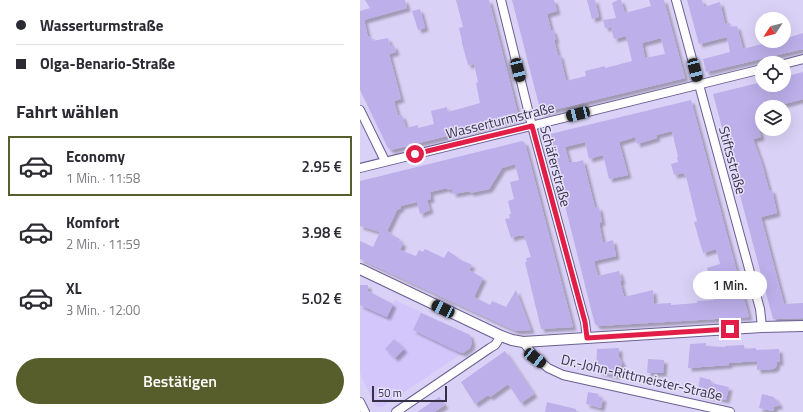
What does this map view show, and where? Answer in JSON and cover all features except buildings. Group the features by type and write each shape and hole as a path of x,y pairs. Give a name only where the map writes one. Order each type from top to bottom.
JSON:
{"street":[{"name":"Schäferstraße","path":"501,0 532,126 585,322 587,338"},
{"name":"Stiftsstraße","path":"676,0 760,309 762,327"},
{"path":"791,62 803,59"},
{"name":"Wasserturmstraße","path":"360,168 755,71"},
{"path":"360,110 385,162"},
{"path":"360,269 500,336 523,342 762,327 803,326"},
{"path":"396,412 495,345 500,336"},
{"name":"Dr.-John-Rittmeister-Straße","path":"523,342 535,358 548,368 563,375 730,412"},
{"path":"360,402 365,412"}],"shaded area":[{"path":"360,285 368,291 393,304 395,300 468,334 471,336 472,343 470,348 382,407 377,407 374,404 360,373"}],"route":[{"path":"415,154 532,126 585,322 587,338 730,329"}]}
